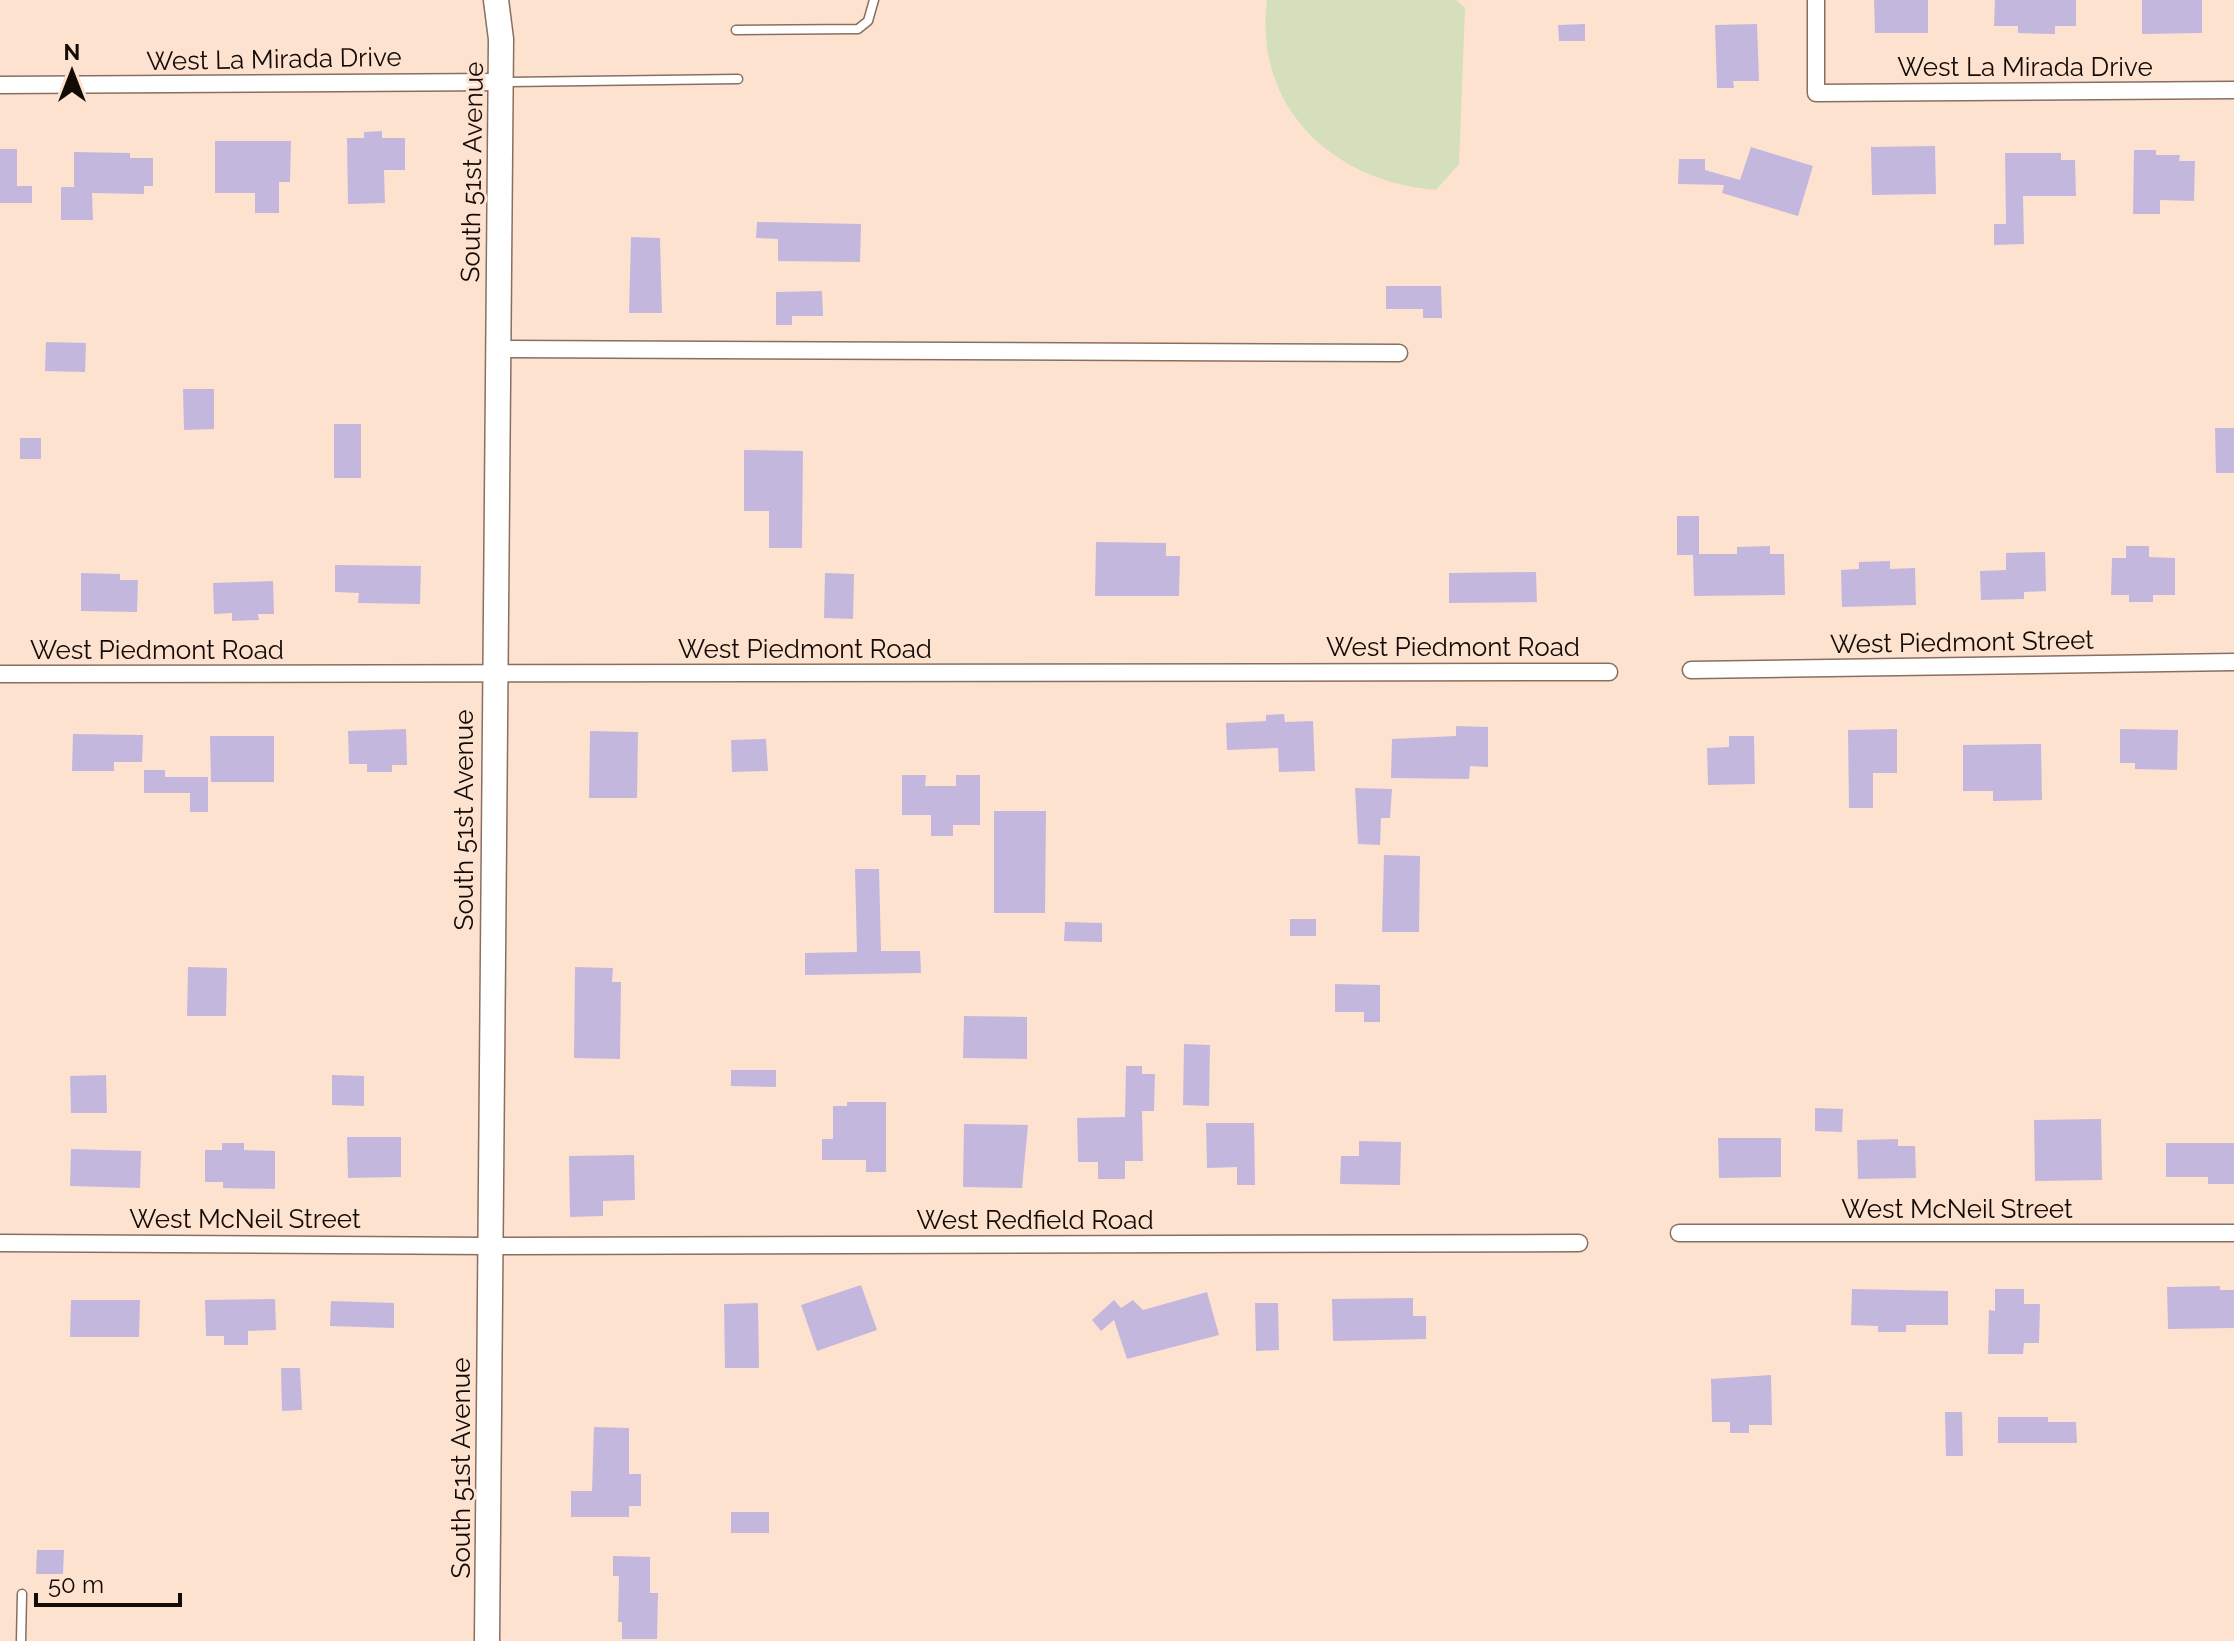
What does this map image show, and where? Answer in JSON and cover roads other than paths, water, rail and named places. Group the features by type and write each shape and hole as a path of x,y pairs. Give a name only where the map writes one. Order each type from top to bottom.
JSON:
{"main road":[{"name":"South 51st Avenue","path":"487,1641 493,674 501,82 496,0"}],"street":[{"name":"West La Mirada Drive","path":"1816,0 1816,93 2234,90"},
{"name":"West La Mirada Drive","path":"0,85 501,82"},
{"path":"498,349 1399,353"},
{"name":"West Piedmont Street","path":"1691,670 2234,662"},
{"name":"West Piedmont Road","path":"0,674 1609,672"},
{"name":"West McNeil Street","path":"1679,1233 2234,1233"},
{"name":"West McNeil Street","path":"0,1243 490,1246"},
{"name":"West Redfield Road","path":"490,1246 1579,1243"}],"lane":[{"path":"736,30 858,29 868,21 874,0"},
{"path":"501,82 738,79"},
{"path":"21,1641 22,1594"}]}
